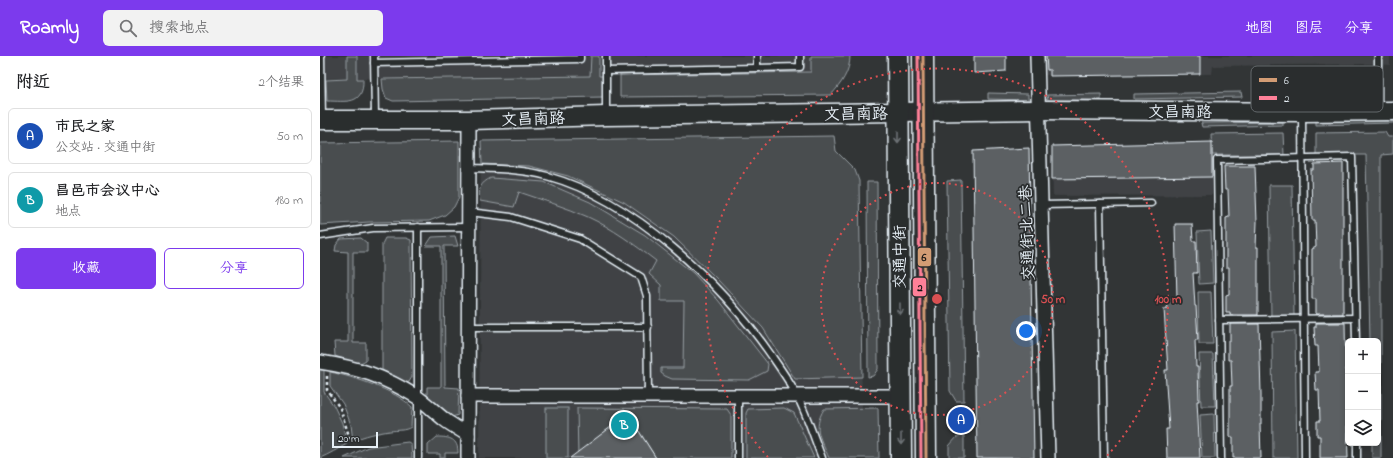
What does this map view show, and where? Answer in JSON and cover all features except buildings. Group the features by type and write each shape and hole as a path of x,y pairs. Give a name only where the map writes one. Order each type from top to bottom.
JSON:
{"main road":[{"name":"交通中街","path":"898,56 901,458"},
{"name":"交通中街","path":"923,56 926,458"}],"street":[{"name":"交通街北二巷","path":"1037,56 1048,458"},
{"name":"文昌南路","path":"321,120 469,120 606,116 923,113 1038,110 1251,112"},
{"path":"468,458 470,227 469,120"},
{"path":"323,363 372,373 385,379 418,398 447,421 468,435"},
{"path":"468,396 900,396"}],"lane":[{"path":"321,56 321,120"},
{"path":"375,120 374,59 580,59 580,56"},
{"path":"606,56 606,116"},
{"path":"757,56 757,68"},
{"path":"606,71 800,67 800,56"},
{"path":"1378,56 1379,66"},
{"path":"1383,90 1386,111"},
{"path":"1302,112 1306,458"},
{"path":"1221,458 1217,160 1352,158 1356,338"},
{"path":"469,168 523,171 548,176 575,186 608,203 636,220 668,243 694,266 731,304 756,334 797,396 822,458"},
{"path":"1042,205 1151,203"},
{"path":"1100,204 1104,458"},
{"path":"469,212 512,217 580,240 641,277 647,296 648,396"},
{"path":"418,227 418,458"},
{"path":"320,236 373,228 470,227"},
{"path":"1219,320 1355,318"},
{"path":"469,327 648,327"},
{"path":"738,396 738,458"},
{"path":"1357,446 1357,458"}],"path":[{"path":"323,363 327,390 340,408 350,442"}],"shaded area":[{"path":"320,56 811,56 811,72 320,79"},
{"path":"347,56 357,56 357,79 363,79 363,88 357,98 352,100 327,101 326,80 347,79"},
{"path":"591,56 599,56 599,76 603,76 603,97 393,101 386,98 383,89 382,79 590,76"},
{"path":"811,56 850,56 847,72 831,95 620,97 620,75 811,72"},
{"path":"1043,56 1390,56 1390,65 1213,66 1212,74 1043,75"},
{"path":"1241,92 1242,97 1134,99 1134,94"},
{"path":"988,93 1028,94 1028,100 988,99"},
{"path":"1101,94 1101,100 1048,100 1047,95"},
{"path":"1393,120 1393,123 1316,125 1316,121"},
{"path":"1283,122 1283,125 1202,127 1201,123"},
{"path":"1385,132 1388,137 1393,137 1393,154 1381,155 1381,338 1370,338 1366,155 1316,155 1316,133"},
{"path":"1283,133 1284,155 1212,155 1211,134"},
{"path":"834,136 836,151 855,170 859,181 862,408 878,408 879,458 479,458 481,141"},
{"path":"834,136 836,151 855,170 859,181 862,377 795,379 763,328 717,279 674,237 624,202 568,176 529,166 482,164 481,141"},
{"path":"459,141 459,197 454,207 445,215 429,221 320,225 320,143"},
{"path":"1212,142 1212,195 1053,196 1052,146"},
{"path":"491,178 544,182 590,202 645,235 693,273 718,300 768,364 767,371 749,380 672,379 665,376 661,373 661,368 683,368 684,301 661,301 661,285 649,274 656,261 632,243 597,221 580,213 519,192 514,207 480,201 479,193 482,184"},
{"path":"961,180 964,401 956,401 950,391 947,181"},
{"path":"867,182 877,182 878,369 873,376 868,377"},
{"path":"1269,185 1292,185 1294,316 1271,317"},
{"path":"1211,231 1213,283 1199,284 1197,232"},
{"path":"455,236 458,246 444,246 445,387 459,388 458,415 452,417 427,399 427,387 441,387 441,246 426,246 432,237"},
{"path":"361,238 367,243 367,252 353,252 353,343 366,343 366,360 359,364 335,356 334,342 348,342 348,252 335,251 336,245 341,239"},
{"path":"385,238 406,238 411,240 412,377 409,382 404,383 382,370 382,244"},
{"path":"1198,292 1211,292 1213,344 1199,344"},
{"path":"1295,331 1297,458 1273,458 1272,332"},
{"path":"1199,354 1213,354 1215,406 1201,406"},
{"path":"320,370 324,370 324,392 334,406 342,423 347,444 320,458"},
{"path":"330,372 374,385 405,401 412,407 411,427 404,430 371,434 353,441 351,425 343,404 330,386"},
{"path":"546,408 568,408 568,458 546,458"},
{"path":"577,408 727,409 731,415 731,458 656,458 628,414 580,451 578,458"},
{"path":"784,408 794,413 814,458 746,458 746,413 748,409"},
{"path":"878,408 879,458 829,458 818,428 820,416 824,409"},
{"path":"1214,414 1215,458 1202,458 1200,415"},
{"path":"964,436 964,458 949,458 949,446 957,437"},
{"path":"437,437 449,438 455,442 458,448 458,453 445,453 445,458 440,458 440,454 428,454 428,445"},
{"path":"408,442 411,444 412,458 344,458 368,447"},
{"path":"1372,446 1381,446 1381,458 1372,458"}],"transit line":[{"name":"2","path":"918,56 921,458"},
{"name":"6","path":"923,56 926,458"}],"place":[{"name":"市民之家","path":"961,420"},
{"name":"昌邑市会议中心","path":"624,425"}]}
